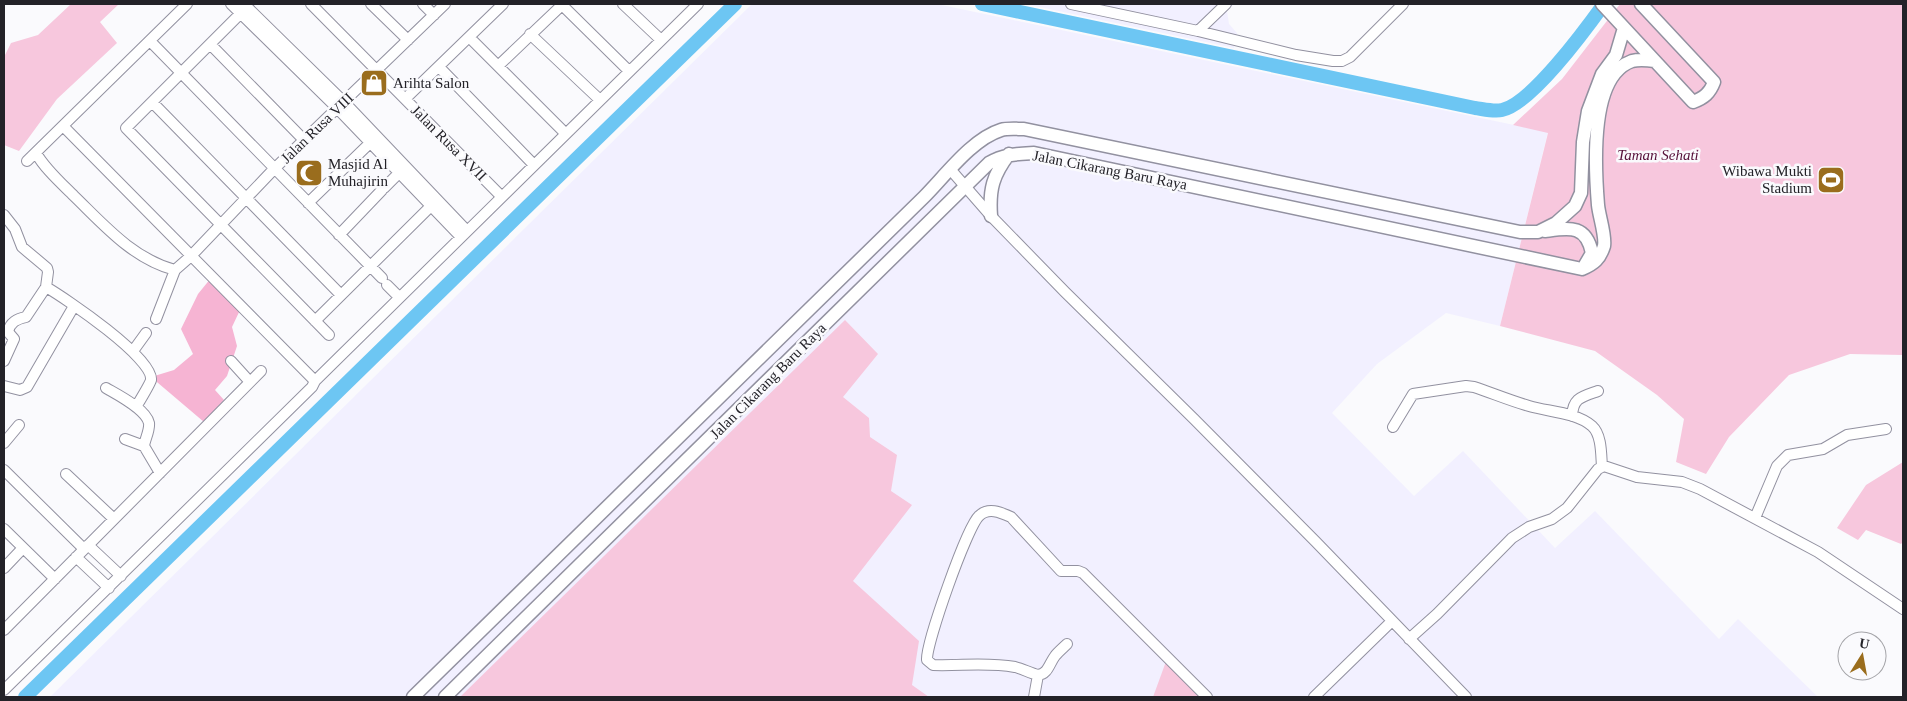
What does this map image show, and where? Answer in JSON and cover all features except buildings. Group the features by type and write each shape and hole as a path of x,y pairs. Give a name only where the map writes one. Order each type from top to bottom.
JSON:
{"main road":[{"path":"1602,4 1693,102 1707,95 1712,89 1714,82 1642,4"},
{"path":"1538,232 1565,216 1576,206 1581,193 1583,142 1588,111 1602,74 1616,55 1624,28"},
{"path":"1582,269 1598,260 1605,244 1598,207 1596,145 1599,114 1608,83 1620,68 1633,61 1655,61"},
{"name":"Jalan Cikarang Baru Raya","path":"413,697 924,197 950,169 985,138 1002,129 1024,129 1520,232 1569,228 1584,235 1590,243 1592,253 1589,261 1582,269 1034,153 1009,154 989,162 444,697"},
{"path":"991,216 989,199 992,182 999,167 1009,154"},
{"path":"465,645 482,660"}],"street":[{"path":"27,161 64,127 187,4"},
{"path":"231,4 242,8 341,105 464,234"},
{"name":"Jalan Rusa XVII","path":"311,4 502,197"},
{"path":"371,4 408,40"},
{"path":"423,4 434,15"},
{"name":"Jalan Rusa VIII","path":"175,270 191,256 274,169 445,4"},
{"path":"405,99 502,4"},
{"path":"498,66 561,4 630,71"},
{"path":"623,4 661,40"},
{"path":"1071,4 1296,54 1342,61 1350,57 1403,4"},
{"path":"1198,31 1226,4"},
{"path":"4,690 630,71 692,6"},
{"path":"242,8 210,44 127,126 126,130 329,335"},
{"path":"530,34 600,100"},
{"path":"469,36 566,134"},
{"path":"150,41 400,297"},
{"path":"210,44 304,140"},
{"path":"438,67 534,165"},
{"path":"152,102 341,295"},
{"path":"341,105 370,143 431,206 464,234"},
{"path":"64,127 315,381"},
{"path":"308,203 370,143"},
{"path":"36,153 64,186 112,233 141,255 160,266 175,270 156,319"},
{"path":"950,169 991,216 1065,292 1304,529 1466,697"},
{"path":"339,235 399,172"},
{"path":"315,321 431,206"},
{"path":"4,215 15,229 22,247 47,268 48,272 46,287 26,317 18,319 11,324 8,332 14,339 4,361"},
{"path":"46,287 133,351 150,373 151,382 136,407"},
{"path":"4,386 20,390 27,387 74,306"},
{"path":"133,351 146,333"},
{"path":"231,360 250,382"},
{"path":"4,630 261,371"},
{"path":"1393,427 1414,394 1466,386 1474,387 1530,406 1572,416 1592,426 1597,431 1602,467"},
{"path":"106,388 136,407 149,422 144,446"},
{"path":"1572,416 1573,404 1576,401 1598,391"},
{"path":"4,442 19,425"},
{"path":"1754,518 1777,466 1782,460 1788,456 1823,449 1847,435 1868,430 1886,429"},
{"path":"125,439 144,446 160,473"},
{"path":"1409,639 1437,614 1512,538 1552,518 1567,508 1602,467"},
{"path":"1602,467 1637,476 1682,482 1818,552 1903,609"},
{"path":"4,470 86,547 121,576"},
{"path":"66,474 114,519"},
{"path":"1067,644 1053,659 1047,670 1043,674 1038,675 1016,667 966,663 951,666 933,665 926,660 952,576 971,528 978,517 986,511 1002,513 1011,517 1061,571 1078,571 1083,573 1207,697"},
{"path":"4,529 55,579"},
{"path":"4,568 23,548"},
{"path":"76,557 109,588"},
{"path":"1314,697 1392,621"},
{"path":"1034,697 1038,675"}],"shaded area":[{"path":"752,4 937,4 1548,132 1500,326 1446,313 1377,364 1332,413 1414,496 1463,451 1555,548 1595,511 1719,639 1738,619 1818,697 50,697"},
{"path":"1025,4 1234,4 1227,11 1229,24 1237,33 1234,48"},
{"path":"211,278 240,310 232,327 237,346 227,376 215,390 224,400 204,422 151,377 174,370 193,354 181,329 198,294"}],"green space":[{"path":"71,4 119,4 100,22 117,43 57,99 19,151 4,145 4,57 11,43 38,35"},
{"name":"Taman Sehati","path":"1620,4 1903,4 1903,355 1850,354 1789,375 1729,437 1706,474 1676,462 1684,419 1657,395 1595,351 1500,326 1548,133 1513,125 1562,79"},
{"path":"845,320 878,354 843,397 869,418 870,437 897,455 891,491 912,505 853,581 919,641 912,685 929,697 460,697"},
{"path":"1903,462 1903,542 1901,544 1866,530 1858,540 1837,528 1866,485"},
{"path":"1168,656 1208,697 1153,697"}],"waterway":[{"path":"25,697 735,4"},
{"path":"982,4 1496,111 1514,105 1528,94 1557,64 1604,4"}],"place":[{"name":"Arihta Salon","path":"374,83"},
{"name":"Masjid Al Muhajirin","path":"309,173"},
{"name":"Wibawa Mukti Stadium","path":"1831,180"}]}
